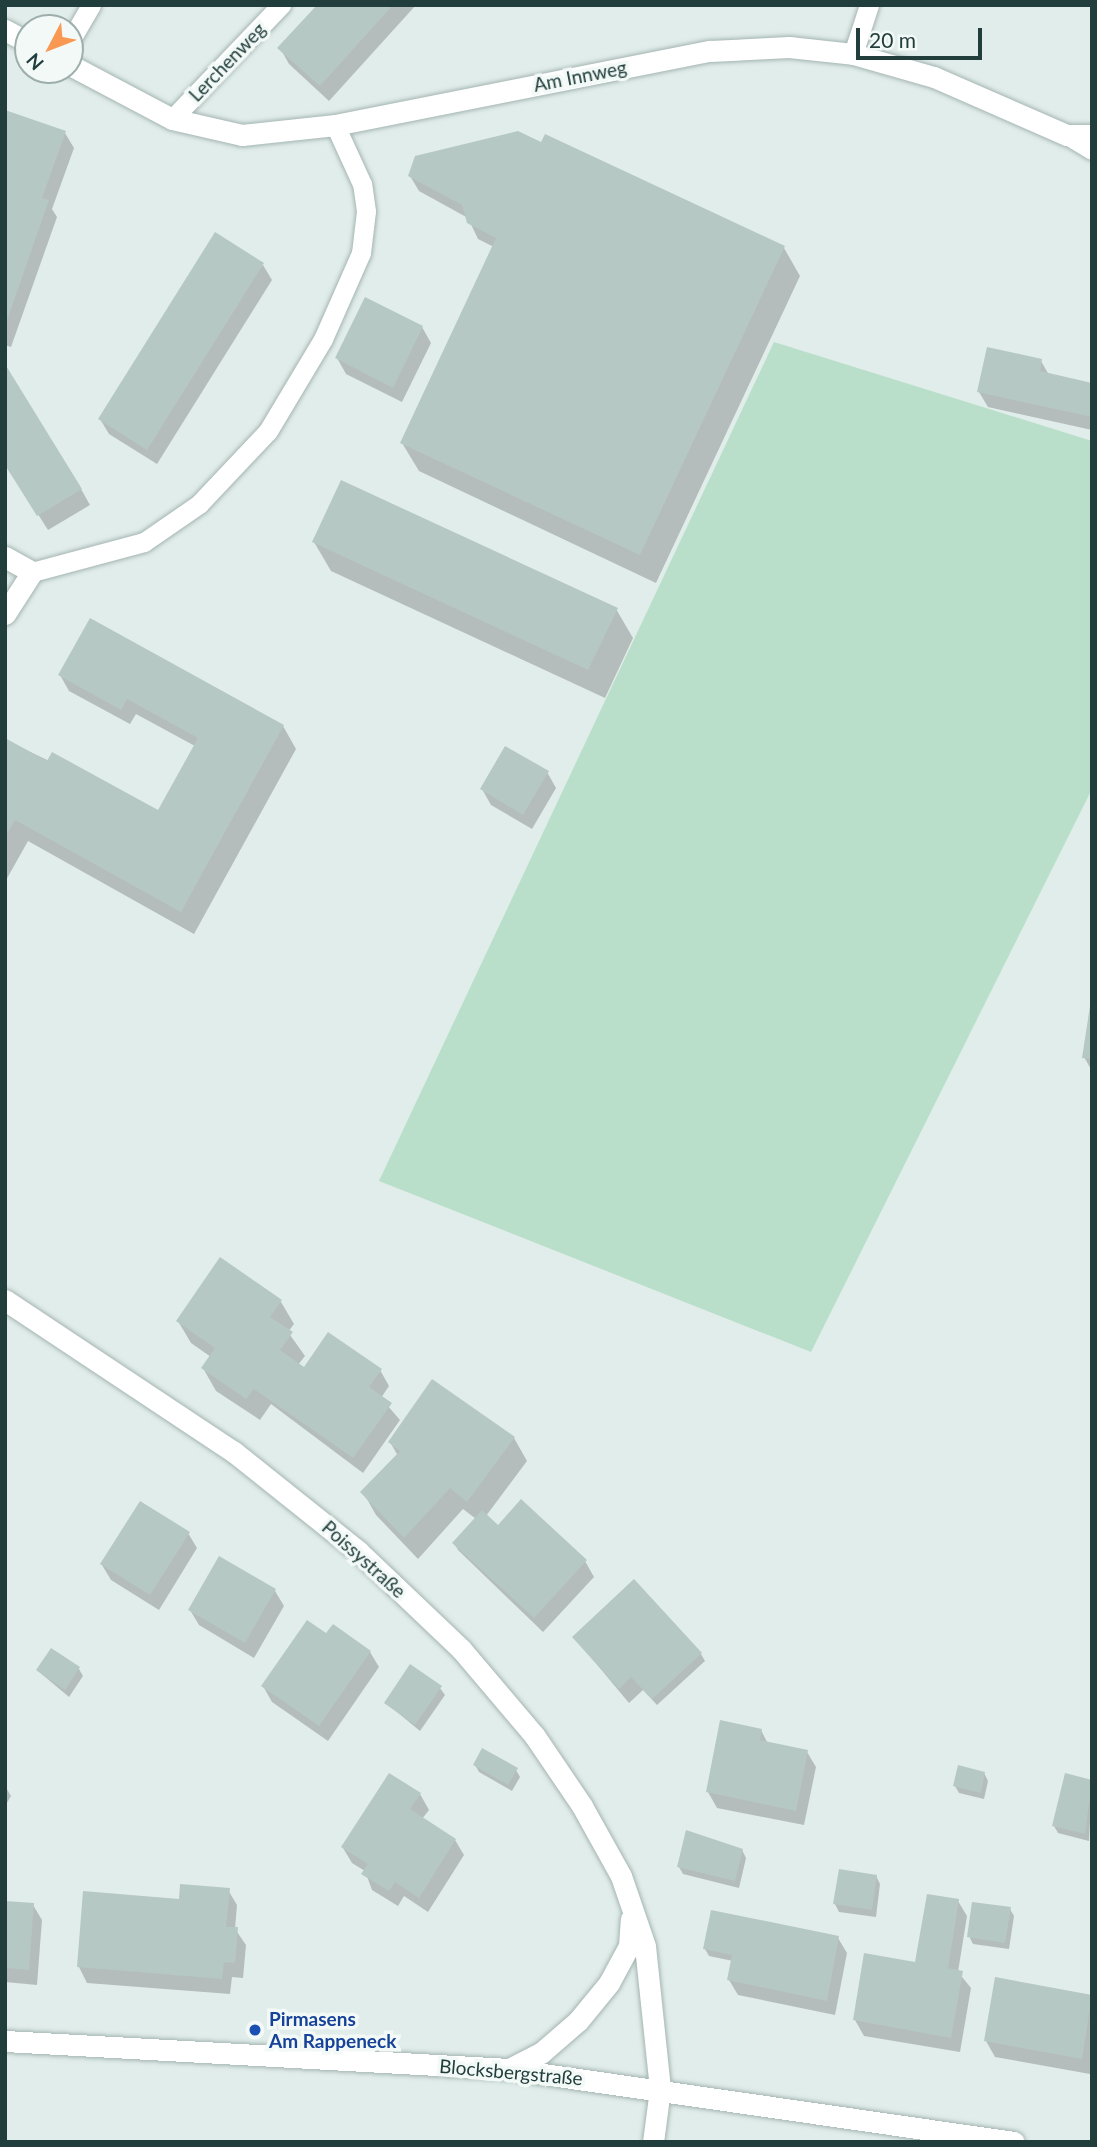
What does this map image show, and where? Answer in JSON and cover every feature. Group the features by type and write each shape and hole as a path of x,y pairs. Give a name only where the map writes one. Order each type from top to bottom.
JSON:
{"street":[{"name":"Am Innweg","path":"84,72 172,119 242,135 335,125 710,51 789,47 853,54 933,77 1067,135 1092,135"},
{"path":"5,557 32,572 5,614"},
{"name":"Poissystraße","path":"5,1300 234,1452 358,1551 461,1649 534,1735 582,1806 621,1876 632,1907 646,1958 660,2089 653,2142"},
{"name":"Poissystraße","path":"509,2069 541,2053 578,2021 609,1983 629,1946 632,1907"},
{"name":"Blocksbergstraße","path":"5,2040 509,2069 1014,2142"}],"lane":[{"name":"Lerchenweg","path":"172,119 281,5"},
{"path":"853,54 869,5"},
{"path":"32,572 144,542 199,504 268,431 323,339 361,253 366,211 362,184 335,125"},
{"path":"1067,135 1092,150"}],"green space":[{"path":"774,342 1092,441 1092,789 811,1352 379,1181"}],"building":[{"path":"317,5 393,5 320,86 277,48"},
{"path":"5,110 66,131 42,198 49,200 6,323"},
{"path":"518,131 541,142 545,134 785,246 640,555 400,443 496,238 467,223 462,205 408,176 415,156"},
{"path":"215,232 264,263 147,450 98,419"},
{"path":"365,297 423,326 393,388 335,358"},
{"path":"987,347 1042,359 1040,371 1092,383 1092,417 977,392"},
{"path":"5,364 82,489 37,516 5,465"},
{"path":"341,480 618,608 588,670 312,542"},
{"path":"90,618 284,725 181,912 15,820 5,837 5,738 47,761 52,752 158,810 198,738 127,699 121,710 58,675"},
{"path":"505,746 549,771 523,815 480,789"},
{"path":"1092,1006 1092,1059 1082,1058"},
{"path":"220,1257 282,1300 270,1317 293,1332 280,1350 304,1367 328,1332 382,1369 369,1387 392,1403 353,1458 254,1389 246,1399 201,1368 215,1348 176,1321"},
{"path":"432,1379 515,1437 467,1502 450,1488 404,1538 360,1492 400,1451 388,1442"},
{"path":"521,1499 587,1560 534,1618 452,1543 482,1510 498,1525"},
{"path":"140,1501 190,1532 150,1595 100,1564"},
{"path":"219,1556 276,1589 245,1643 188,1610"},
{"path":"634,1579 702,1653 652,1699 631,1677 619,1689 572,1637"},
{"path":"307,1620 326,1633 333,1624 371,1651 319,1726 261,1686"},
{"path":"51,1648 80,1667 65,1690 36,1670"},
{"path":"410,1664 442,1686 415,1725 384,1703"},
{"path":"720,1720 762,1729 760,1740 808,1750 796,1811 706,1792"},
{"path":"482,1748 518,1768 508,1785 473,1765"},
{"path":"958,1765 985,1772 981,1793 953,1786"},
{"path":"389,1773 421,1793 410,1809 456,1839 419,1898 395,1882 389,1891 361,1874 368,1864 341,1847"},
{"path":"1065,1773 1092,1780 1085,1834 1052,1826"},
{"path":"686,1830 743,1849 735,1881 677,1867"},
{"path":"839,1869 877,1875 872,1910 833,1904"},
{"path":"180,1884 230,1888 226,1927 238,1927 235,1963 224,1962 222,1979 77,1967 83,1891 179,1899"},
{"path":"927,1894 959,1899 948,1968 963,1971 951,2038 853,2020 864,1953 915,1962"},
{"path":"5,1901 34,1903 29,1970 5,1968"},
{"path":"972,1902 1011,1907 1005,1943 967,1937"},
{"path":"711,1910 839,1936 827,2001 727,1980 732,1955 703,1949"},
{"path":"995,1977 1092,1995 1082,2059 984,2041"}],"place":[{"name":"Pirmasens Am Rappeneck","path":"255,2030"}]}
